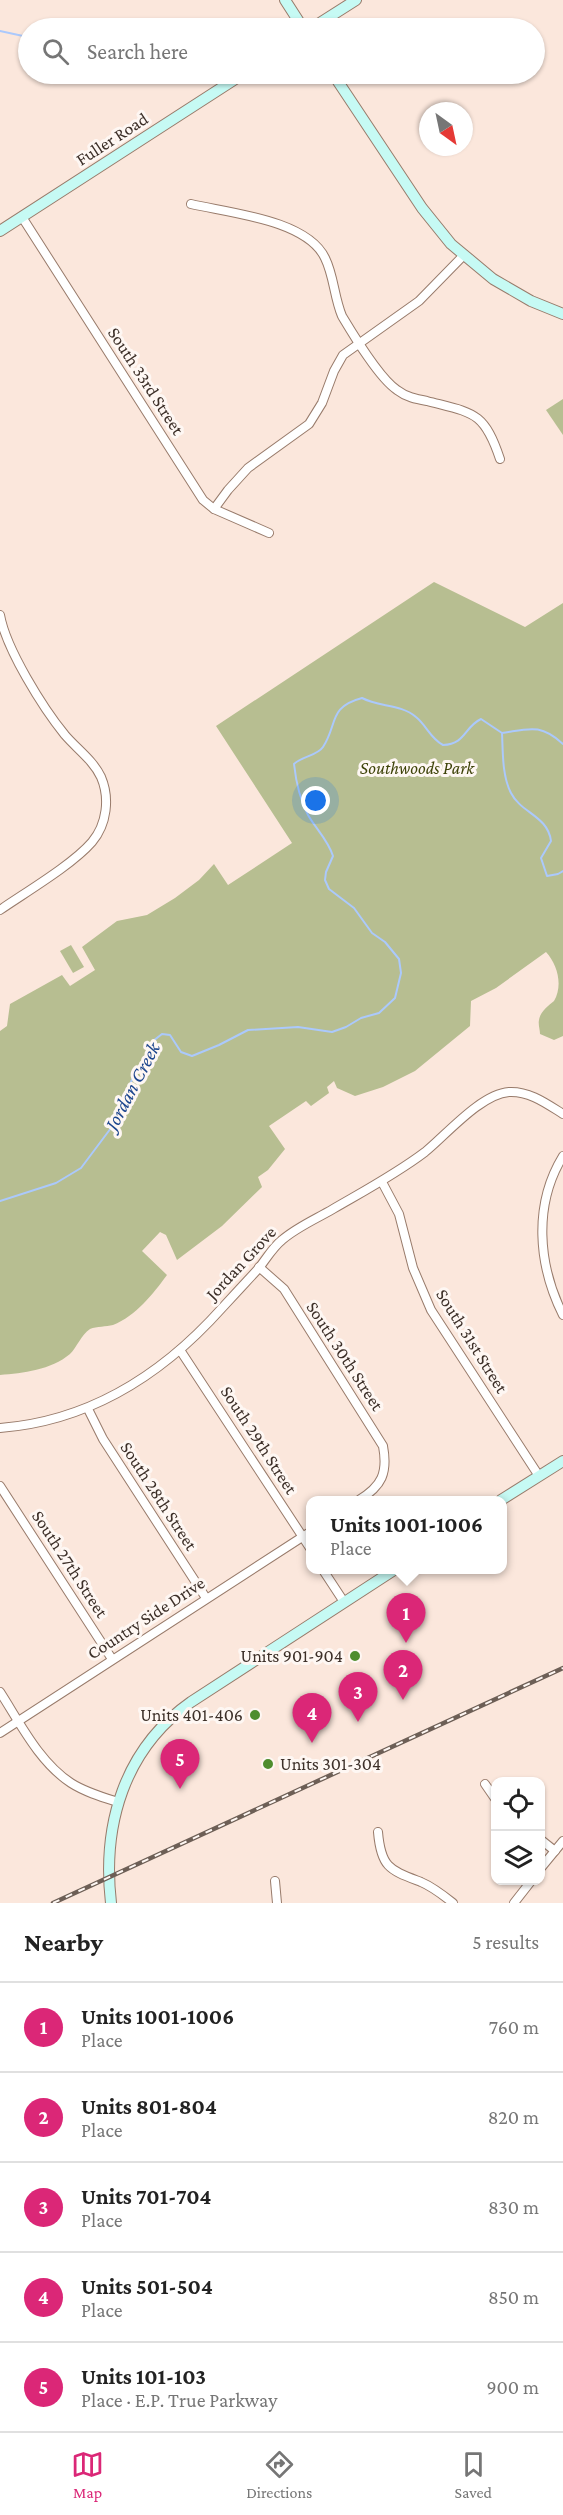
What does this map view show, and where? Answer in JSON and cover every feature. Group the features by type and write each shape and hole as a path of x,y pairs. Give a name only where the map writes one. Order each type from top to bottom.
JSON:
{"street":[{"path":"285,0 297,18"},
{"path":"328,18 356,0"},
{"name":"Fuller Road","path":"0,231 228,84"},
{"path":"340,84 430,219 463,256 512,291 563,314"},
{"path":"191,204 285,226 310,238 329,265 337,304 342,316 383,377 397,391 462,410 478,418 491,432 500,459"},
{"name":"South 33rd Street","path":"22,217 203,500 214,509 269,533"},
{"path":"214,509 232,484 248,468 309,424 322,404 338,362 343,355 418,301 463,256"},
{"path":"0,615 11,651 63,732 93,764 104,786 106,805 103,824 93,841 79,854 0,910"},
{"name":"Jordan Grove","path":"0,1428 33,1423 88,1409 146,1376 180,1350 220,1311 281,1241 382,1182 424,1153 485,1101 508,1092 521,1093 540,1099 563,1114"},
{"path":"563,1156 550,1184 542,1234 550,1284 563,1315"},
{"name":"South 31st Street","path":"382,1182 399,1214 413,1268 431,1310 539,1476"},
{"name":"South 30th Street","path":"259,1267 284,1289 383,1446 386,1462 384,1471 377,1487 365,1496"},
{"name":"South 29th Street","path":"180,1350 306,1534"},
{"name":"South 28th Street","path":"88,1409 108,1448 206,1598"},
{"path":"507,1496 563,1461"},
{"name":"South 27th Street","path":"0,1486 112,1659"},
{"name":"Country Side Drive","path":"0,1733 306,1534"},
{"path":"326,1574 344,1602"},
{"path":"111,1903 109,1848 118,1802 137,1757 153,1737 174,1715 386,1574"},
{"path":"0,1692 36,1748 56,1772 81,1789 118,1802"},
{"path":"485,1784 491,1794"},
{"path":"378,1832 380,1850 390,1869 422,1882 453,1903"},
{"path":"545,1863 563,1840"},
{"path":"545,1843 555,1851"},
{"path":"275,1881 277,1903"},
{"path":"514,1903 529,1885"}],"green space":[{"path":"563,399 563,435 546,410"},
{"name":"Southwoods Park","path":"434,582 525,627 563,603 563,1036 554,1040 540,1034 540,1017 554,1001 559,982 554,963 546,952 496,988 471,1001 470,1026 415,1071 383,1087 355,1096 337,1088 334,1081 327,1087 329,1093 311,1106 306,1101 269,1126 285,1149 268,1170 258,1177 262,1187 222,1226 177,1260 166,1235 160,1232 142,1251 167,1275 137,1310 113,1325 90,1329 70,1354 54,1364 27,1372 0,1375 0,1031 7,1026 10,1004 62,975 70,986 95,970 82,947 117,921 147,915 175,898 199,880 214,864 228,885 292,843 216,726"},
{"path":"71,945 84,967 73,973 60,951"}],"waterway":[{"path":"0,31 18,35"},
{"name":"Jordan Creek","path":"0,1201 56,1183 81,1168 117,1120 129,1097 131,1082 137,1069 146,1057 153,1041 162,1034 170,1035 181,1052 192,1056 248,1030 298,1027 332,1032 361,1018 379,1013 395,998 401,973 399,959 385,942 372,933 354,908 329,889 325,880 333,856 305,809 296,777 294,764 323,747 335,717 344,706 362,698 404,710 416,717 443,745 456,742 475,722 481,719 502,733"},
{"path":"502,733 527,729 541,730 563,744"},
{"name":"Jordan Creek","path":"502,733 504,772 511,793 515,800 540,820 549,833 551,841 541,858 547,876 563,871"}],"railway":[{"path":"53,1903 563,1668"}],"place":[{"name":"Units 1001-1006","path":"406,1643"},
{"name":"Units 901-904","path":"355,1656"},
{"name":"Units 801-804","path":"403,1700"},
{"name":"Units 401-406","path":"255,1715"},
{"name":"Units 701-704","path":"358,1722"},
{"name":"Units 501-504","path":"312,1743"},
{"name":"Units 301-304","path":"268,1764"},
{"name":"Units 101-103","path":"180,1789"}]}
